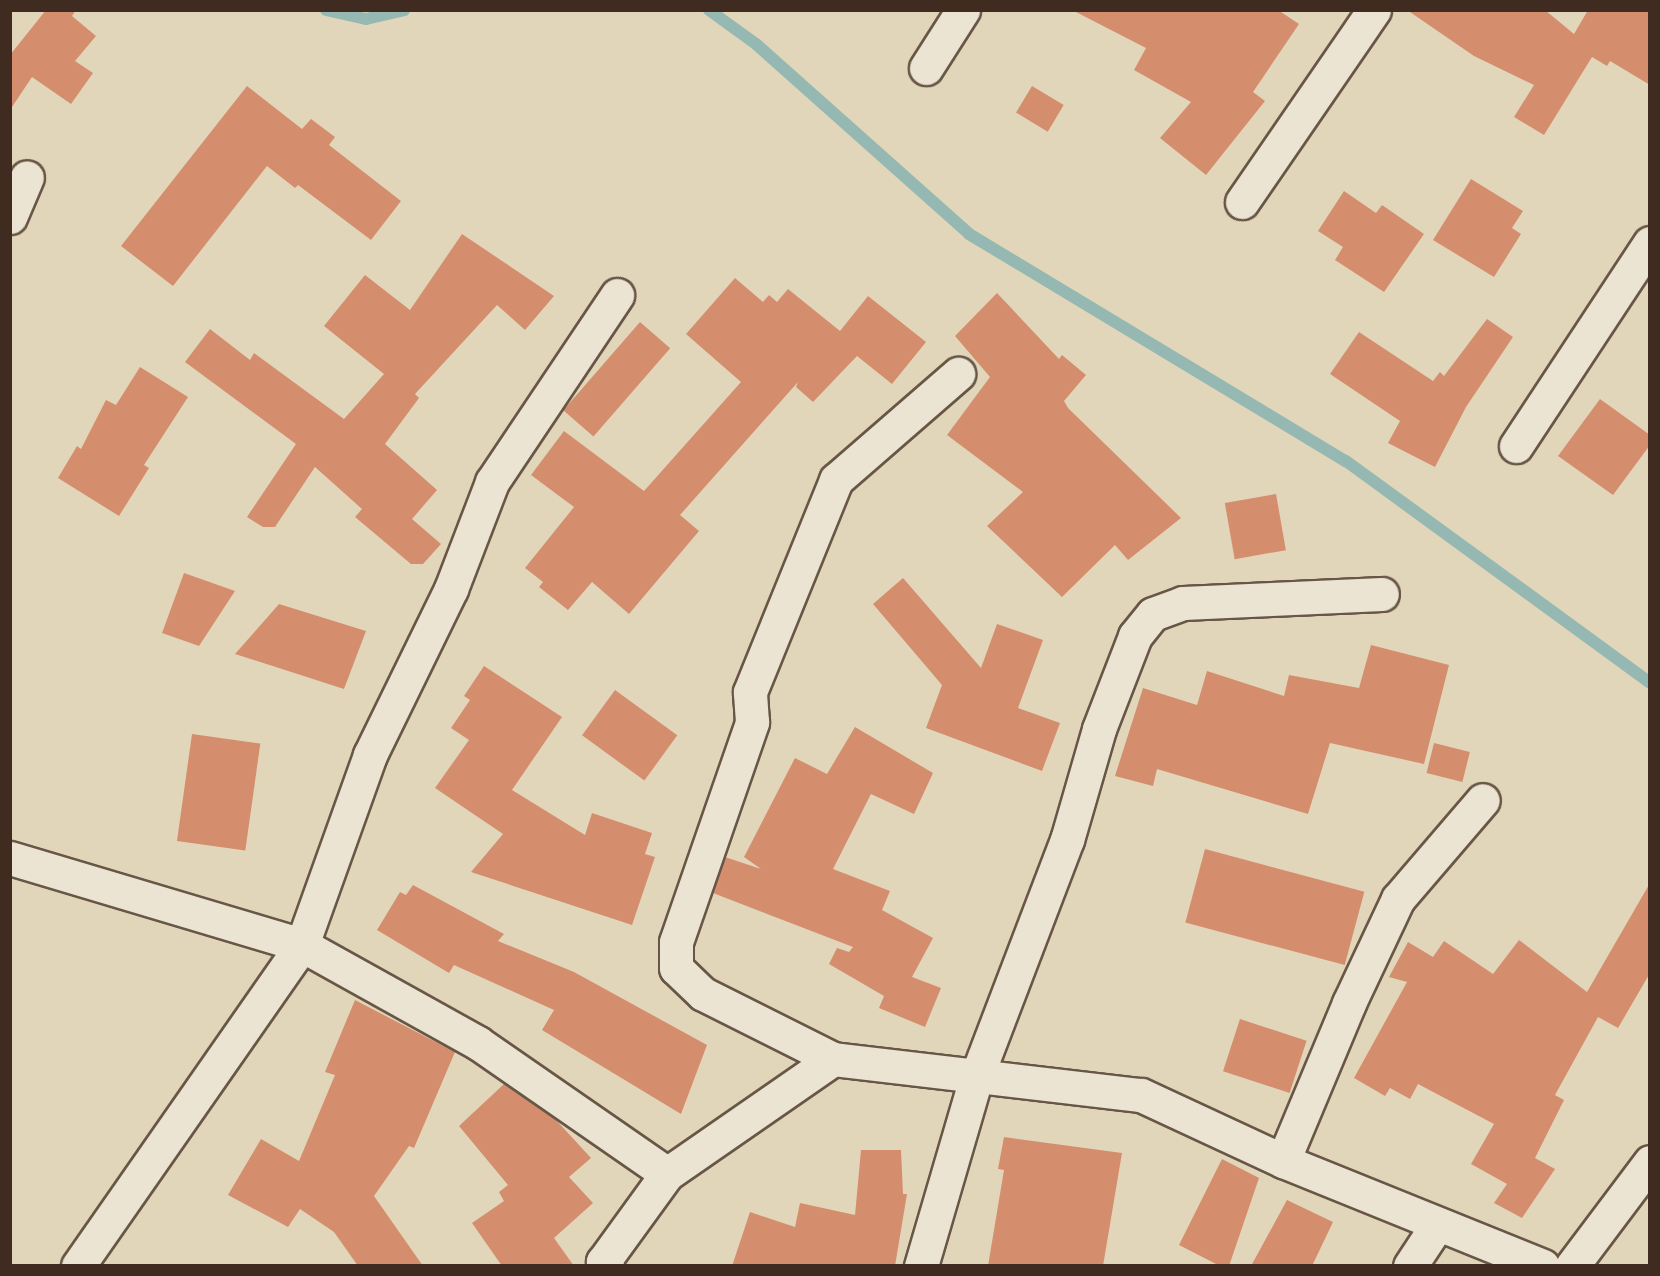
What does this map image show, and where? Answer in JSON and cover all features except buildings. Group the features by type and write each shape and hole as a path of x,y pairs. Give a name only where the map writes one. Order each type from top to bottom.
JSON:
{"street":[{"path":"926,68 963,10"},
{"path":"1242,202 1374,10"},
{"path":"10,217 27,177"},
{"path":"1516,446 1650,243"},
{"path":"78,1266 302,945 370,755 451,589 492,482 617,295"},
{"path":"958,374 836,480 750,692 752,722 676,942 676,968 703,994 833,1059 976,1078 1141,1095 1283,1161 1543,1266"},
{"path":"921,1266 976,1078 1067,840 1099,729 1135,636 1153,614 1183,603 1382,594"},
{"path":"1283,1161 1348,1003 1398,899 1483,800"},
{"path":"10,858 302,945 478,1043 667,1174"},
{"path":"602,1264 667,1174 833,1059"},
{"path":"1572,1266 1650,1162"},
{"path":"1410,1266 1437,1225"}],"waterway":[{"path":"326,10 366,19 404,10"},
{"path":"709,10 756,44 969,234 1346,461 1650,683"}]}
